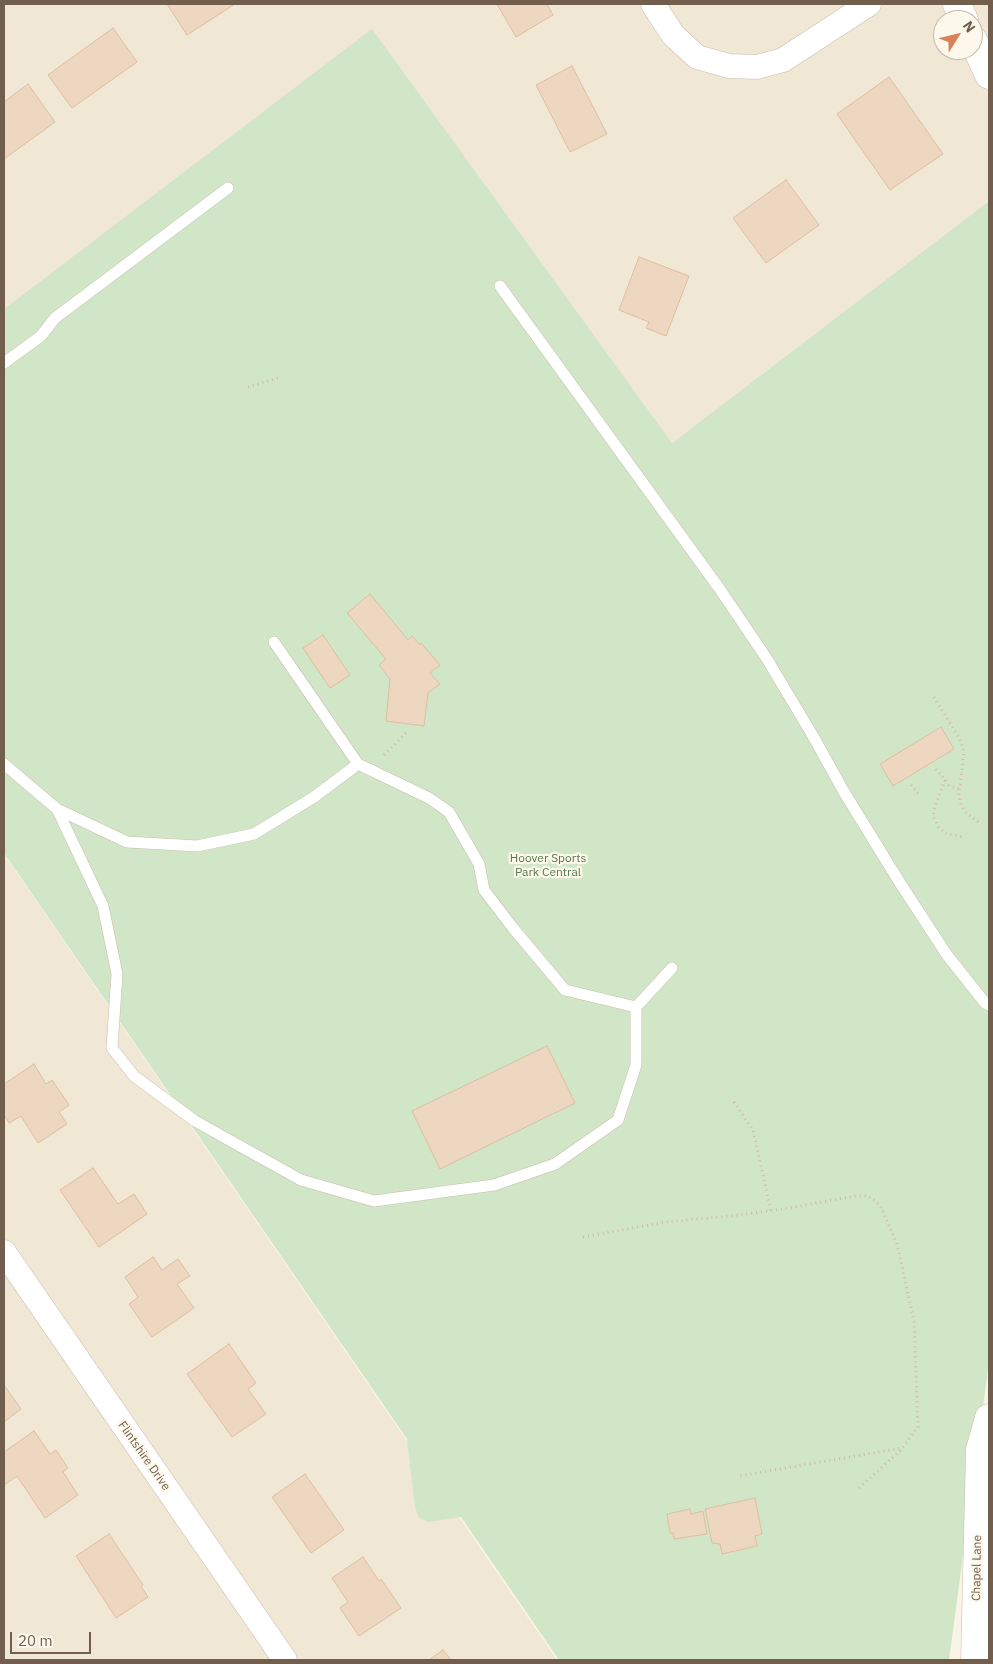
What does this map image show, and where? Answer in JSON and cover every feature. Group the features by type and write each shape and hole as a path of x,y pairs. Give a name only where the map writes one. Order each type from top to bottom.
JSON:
{"street":[{"path":"653,4 673,35 697,56 729,66 757,67 783,60 869,4"},
{"path":"982,60 989,75"},
{"name":"Flintshire Drive","path":"4,1252 285,1660"},
{"name":"Chapel Lane","path":"975,1660 980,1450 989,1418"}],"lane":[{"path":"4,363 41,336 55,318 228,188"},
{"path":"500,286 719,588 767,659 844,792 900,883 948,956 985,1004 989,1005"},
{"path":"274,642 358,764 429,798 449,812 479,864 484,890 565,990 636,1007"},
{"path":"4,764 57,809 127,842 197,846 254,834 314,797 358,764"},
{"path":"57,809 104,906 116,974 112,1048 134,1076 195,1121 301,1180 374,1201 494,1185 556,1164 618,1120 636,1065 636,1007 672,968"}],"path":[{"path":"248,387 278,378"},
{"path":"934,696 960,739 964,752 960,790 961,805 966,813 981,824"},
{"path":"370,770 408,731"},
{"path":"936,769 949,785 960,790"},
{"path":"945,780 933,815 938,827 947,834 964,837"},
{"path":"911,785 920,796"},
{"path":"734,1102 753,1130 771,1211"},
{"path":"583,1237 666,1222 771,1211 856,1196 868,1196 880,1205 897,1244 914,1321 918,1427 902,1448 859,1488"},
{"path":"739,1476 902,1448"}],"shaded area":[{"path":"4,4 989,4 989,201 672,443 372,30 4,309"},
{"path":"4,854 557,1660 4,1660"}],"green space":[{"name":"Hoover Sports Park Central","path":"372,29 672,443 989,201 989,1362 949,1660 559,1660 461,1517 429,1522 419,1518 415,1507 407,1439 4,853 4,309"}],"building":[{"path":"167,4 235,4 187,35"},
{"path":"497,4 547,4 553,15 516,37"},
{"path":"113,28 137,62 72,108 48,75"},
{"path":"572,66 607,134 570,152 536,85"},
{"path":"889,77 943,154 890,190 837,114"},
{"path":"28,84 55,122 4,159 4,102"},
{"path":"786,180 819,225 766,263 733,218"},
{"path":"639,257 689,276 666,336 646,328 649,322 619,310"},
{"path":"370,594 408,640 412,636 420,645 421,643 440,665 430,673 440,684 428,693 424,726 386,721 390,679 379,665 386,659 347,613"},
{"path":"323,635 350,675 330,688 303,648"},
{"path":"941,727 954,749 893,786 880,764"},
{"path":"547,1046 575,1103 440,1169 412,1111"},
{"path":"34,1064 46,1084 52,1080 69,1105 59,1112 67,1124 38,1143 21,1116 9,1123 4,1115 4,1084"},
{"path":"93,1168 118,1204 134,1194 147,1214 99,1247 60,1190"},
{"path":"153,1257 162,1270 178,1259 190,1276 177,1284 194,1308 152,1337 129,1304 138,1297 125,1277"},
{"path":"229,1344 256,1383 248,1389 266,1414 232,1437 187,1374"},
{"path":"4,1385 21,1409 4,1422"},
{"path":"34,1431 50,1454 56,1450 68,1468 63,1472 78,1495 45,1518 17,1476 4,1485 4,1452"},
{"path":"305,1474 344,1530 311,1553 272,1497"},
{"path":"755,1498 762,1534 755,1536 757,1546 722,1554 720,1544 712,1543 705,1509"},
{"path":"690,1509 691,1514 703,1511 707,1534 674,1539 673,1533 670,1533 667,1514"},
{"path":"109,1534 143,1585 141,1586 148,1597 116,1618 76,1556"},
{"path":"363,1557 379,1581 381,1579 401,1608 359,1636 340,1608 348,1602 332,1578"},
{"path":"443,1650 451,1660 429,1660"}]}
